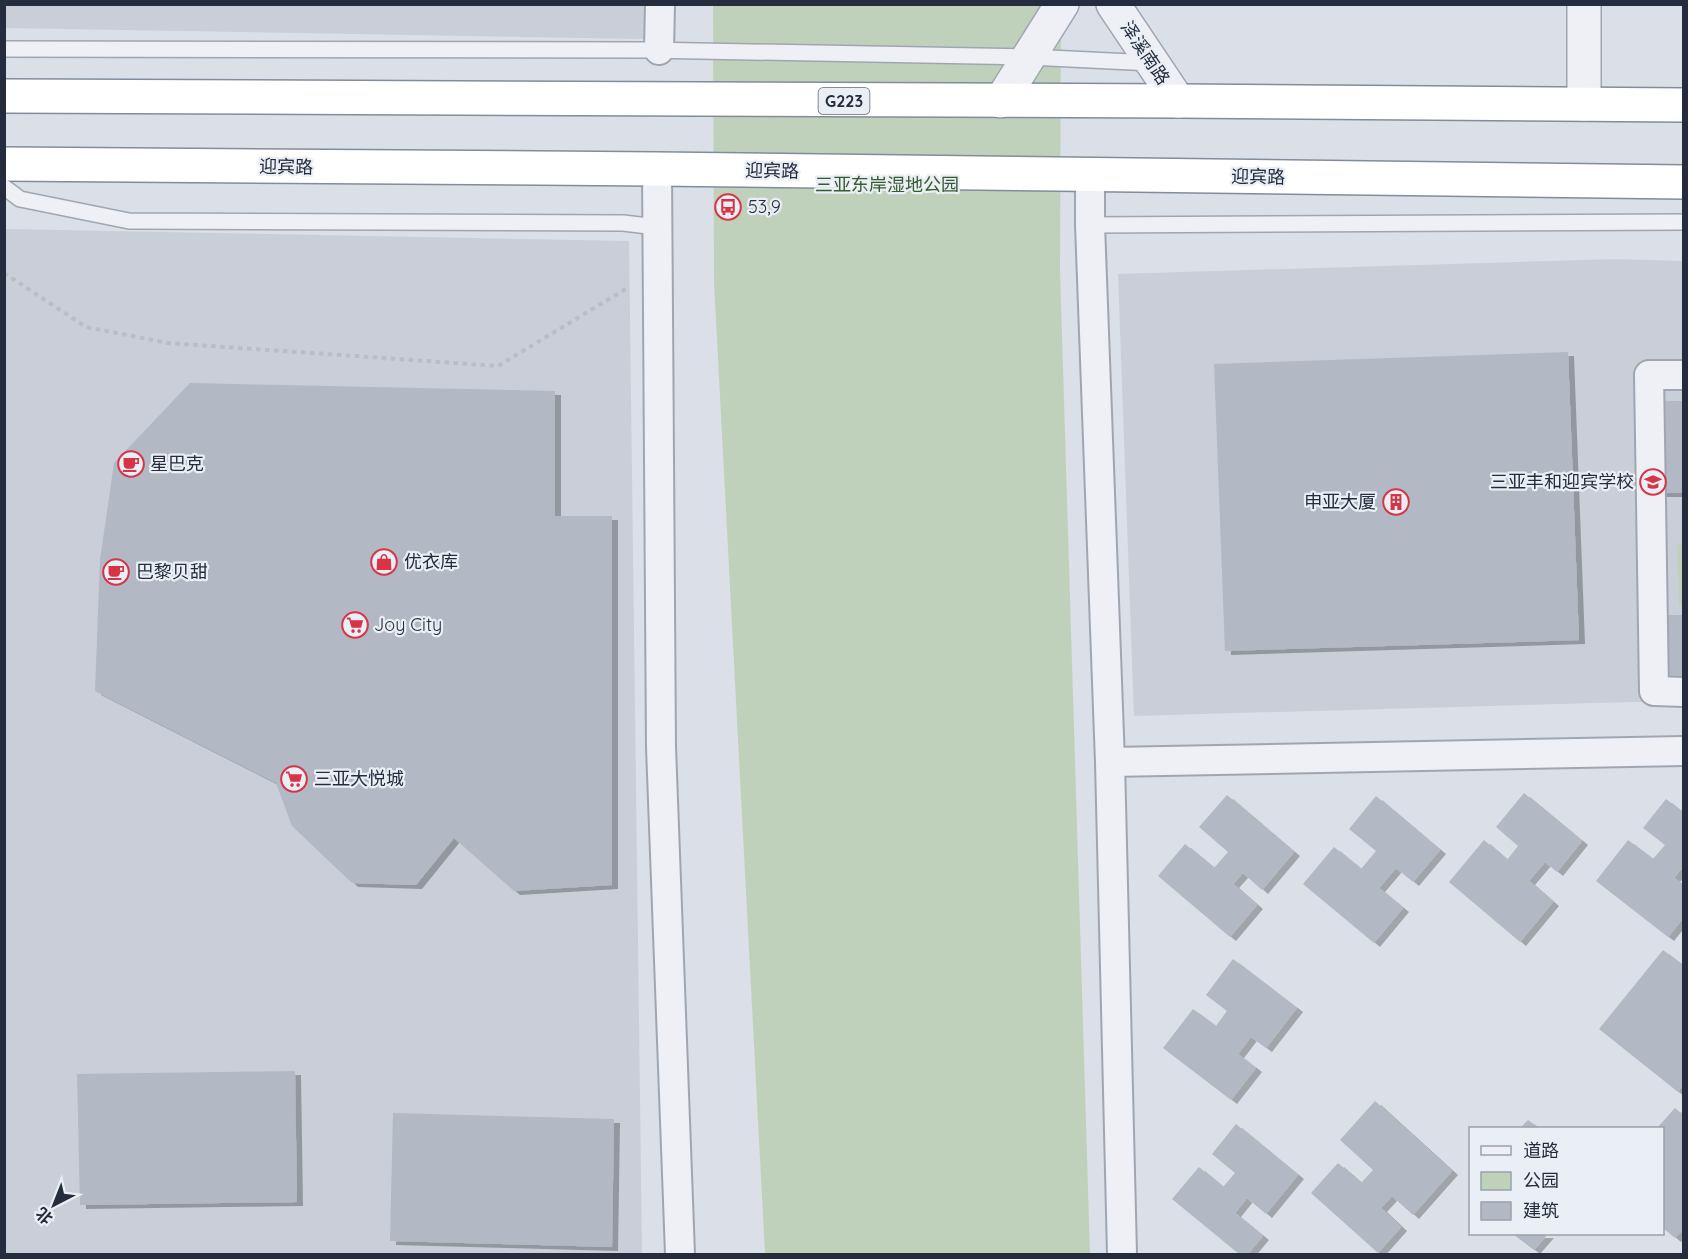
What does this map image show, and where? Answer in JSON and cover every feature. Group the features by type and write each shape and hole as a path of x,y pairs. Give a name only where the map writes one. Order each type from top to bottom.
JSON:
{"highway":[{"name":"G223","path":"4,96 1683,105"},
{"name":"迎宾路","path":"4,164 657,169 1683,182"}],"street":[{"path":"659,50 660,4"},
{"path":"1001,101 1062,4"},
{"name":"泽溪南路","path":"1113,4 1178,101"},
{"path":"1584,4 1584,104"},
{"path":"657,169 661,747 680,1254"},
{"path":"1090,175 1110,762 1122,1254"},
{"path":"1683,375 1649,375 1654,691 1683,692"},
{"path":"1110,762 1683,751"}],"lane":[{"path":"4,49 659,50 1029,57 1152,63"},
{"path":"4,187 20,199 129,221 611,223 657,227"},
{"path":"1090,225 1683,222"}],"path":[{"path":"4,273 86,327 145,339 168,343 498,366 658,270"}],"shaded area":[{"path":"5,4 647,5 646,39 5,28"},
{"path":"5,229 629,241 642,1254 5,1254"},
{"path":"1615,259 1683,261 1683,702 1134,716 1118,274"}],"green space":[{"name":"三亚东岸湿地公园","path":"713,5 1061,5 1060,269 1090,1254 765,1254 714,282"},
{"path":"1677,543 1683,543 1683,605 1679,605"}],"building":[{"name":"申亚大厦","path":"1568,352 1579,640 1225,651 1214,364"},
{"name":"Joy City","path":"190,383 555,391 555,516 612,516 612,885 514,891 454,838 416,885 352,883 292,826 276,783 95,691 100,560 114,463"},
{"path":"1658,401 1684,401 1684,493 1658,493"},
{"path":"1658,615 1684,615 1684,687 1659,687"},
{"path":"1524,793 1582,841 1557,872 1545,862 1529,881 1553,902 1520,942 1449,882 1484,840 1507,860 1518,846 1496,827"},
{"path":"1227,795 1294,852 1262,890 1243,873 1233,884 1257,905 1230,937 1158,876 1185,844 1214,868 1228,852 1199,827"},
{"path":"1376,796 1440,850 1413,882 1396,868 1379,888 1403,908 1374,943 1303,884 1334,847 1361,869 1376,851 1349,829"},
{"path":"1666,799 1684,813 1684,866 1674,878 1684,885 1684,917 1668,937 1596,881 1628,840 1653,859 1665,845 1643,828"},
{"path":"1663,950 1684,966 1684,1083 1678,1092 1599,1029"},
{"path":"1233,959 1297,1008 1266,1048 1251,1037 1238,1054 1256,1068 1231,1100 1163,1048 1193,1009 1216,1026 1227,1011 1206,995"},
{"path":"295,1071 297,1202 80,1205 77,1074"},
{"path":"1375,1101 1452,1171 1413,1215 1392,1196 1381,1208 1401,1227 1378,1253 1311,1193 1338,1163 1361,1183 1373,1170 1340,1140"},
{"path":"1675,1108 1684,1116 1684,1229 1675,1238 1664,1229 1664,1127 1658,1127"},
{"path":"393,1113 614,1119 612,1247 390,1241"},
{"path":"1528,1120 1538,1127 1521,1127"},
{"path":"1236,1124 1298,1175 1266,1214 1247,1198 1235,1213 1263,1236 1248,1254 1239,1254 1172,1199 1199,1167 1223,1187 1235,1173 1212,1154"},
{"path":"1514,1235 1547,1235 1534,1250"}],"place":[{"name":"53,9","path":"728,207"},
{"name":"星巴克","path":"131,464"},
{"name":"三亚丰和迎宾学校","path":"1653,482"},
{"name":"申亚大厦","path":"1396,502"},
{"name":"优衣库","path":"384,562"},
{"name":"巴黎贝甜","path":"116,572"},
{"name":"Joy City","path":"355,625"},
{"name":"三亚大悦城","path":"294,779"}]}
